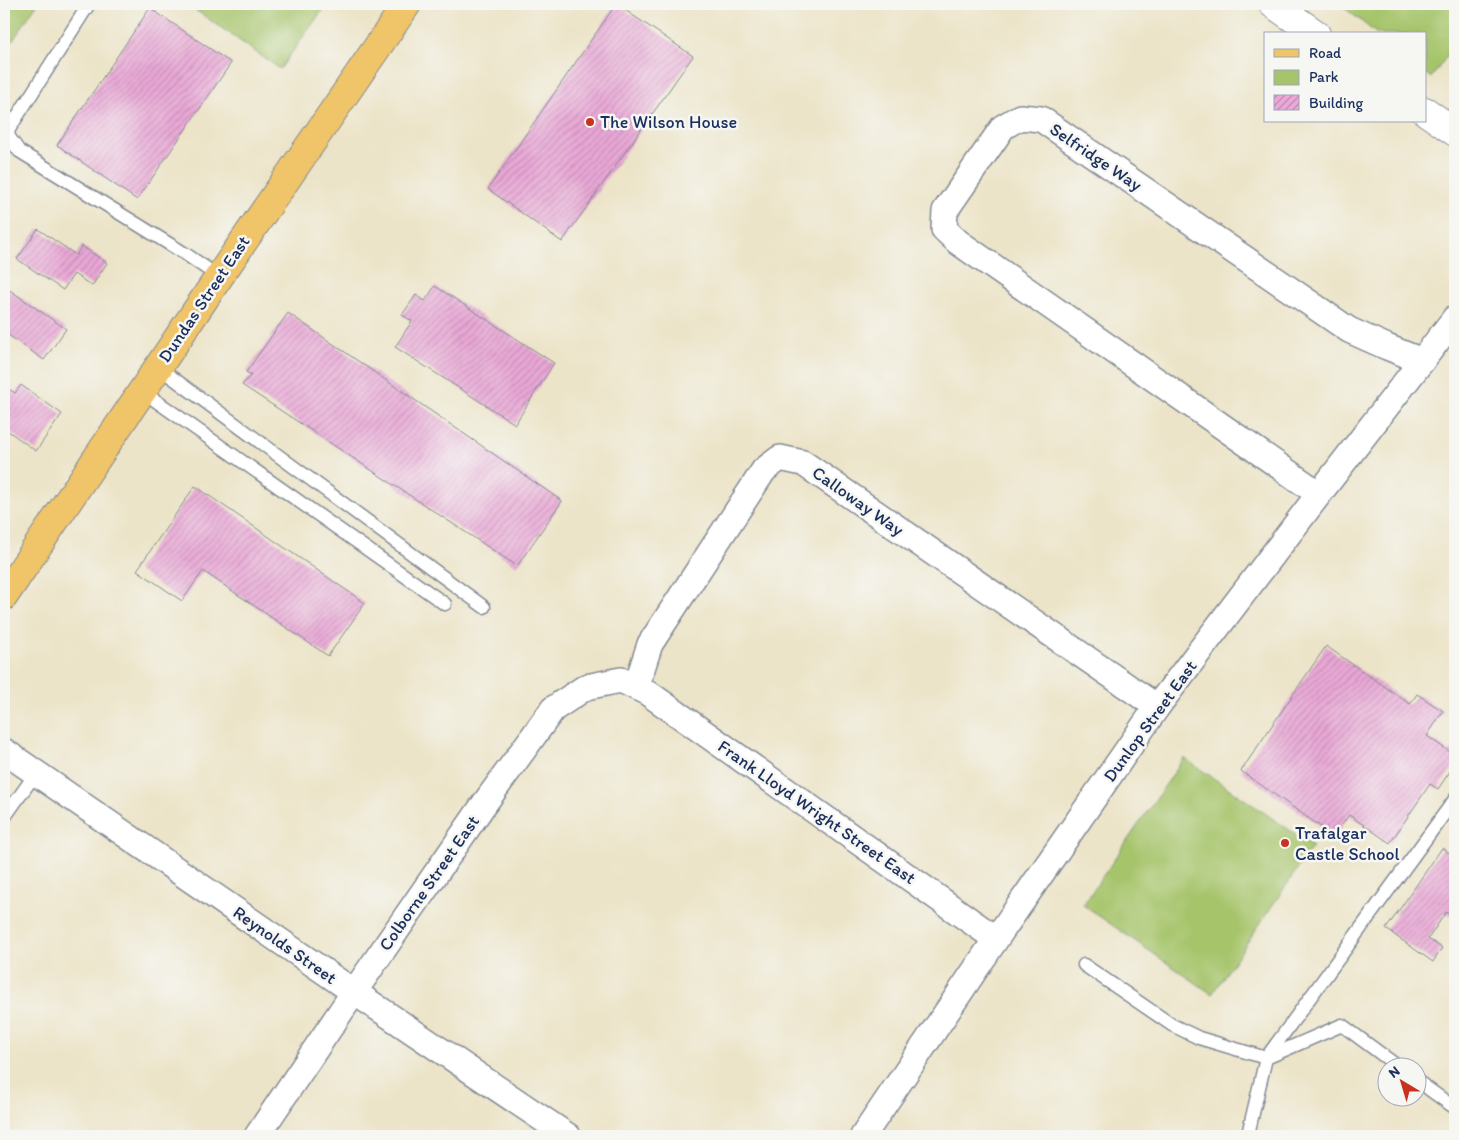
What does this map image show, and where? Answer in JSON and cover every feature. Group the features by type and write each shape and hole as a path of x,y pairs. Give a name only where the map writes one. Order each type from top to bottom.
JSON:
{"main road":[{"name":"Dundas Street East","path":"4,596 219,277 407,4"}],"street":[{"path":"1273,4 1313,32"},
{"path":"1426,112 1455,132"},
{"name":"Selfridge Way","path":"1319,494 958,242 944,229 945,211 1003,127 1020,117 1041,119 1349,330 1422,361"},
{"name":"Dunlop Street East","path":"863,1136 996,939 1158,707 1455,318"},
{"name":"Calloway Way","path":"636,688 650,644 764,470 780,458 803,463 1158,707"},
{"name":"Colborne Street East","path":"257,1136 482,807 553,709 586,686 621,680 636,688"},
{"name":"Frank Lloyd Wright Street East","path":"636,688 648,693 996,939"},
{"name":"Reynolds Street","path":"4,751 354,992 568,1136"}],"lane":[{"path":"89,4 8,132 9,137 19,150 219,277"},
{"path":"158,368 484,607"},
{"path":"142,391 444,604"},
{"path":"4,818 36,773"},
{"path":"1251,1136 1248,1130 1266,1058 1455,799"},
{"path":"1084,965 1172,1025 1199,1038 1266,1058 1342,1026 1386,1058"},
{"path":"1426,1087 1455,1108"}],"green space":[{"path":"4,4 37,4 4,54"},
{"path":"187,4 327,4 280,69"},
{"path":"1340,4 1455,4 1455,45 1431,78 1426,74 1426,32 1375,32"},
{"path":"1184,758 1313,846 1212,994 1083,905"}],"building":[{"name":"The Wilson House","path":"616,4 693,56 562,242 488,189"},
{"path":"150,8 231,63 137,200 57,145"},
{"path":"38,229 76,255 82,246 107,263 92,286 74,274 63,290 17,259"},
{"path":"4,286 66,329 44,360 4,332"},
{"path":"435,286 554,363 515,424 395,347 412,321 402,315 416,295 425,301"},
{"path":"288,313 562,501 517,566 242,385 251,375 246,372"},
{"path":"21,385 62,414 36,451 4,428 4,386 15,393"},
{"path":"195,486 365,603 328,656 203,571 182,601 137,570"},
{"path":"1326,646 1410,704 1417,694 1443,711 1427,736 1450,752 1455,748 1455,764 1438,789 1430,784 1390,843 1349,815 1334,836 1241,771"},
{"path":"1442,848 1455,857 1455,918 1446,912 1428,939 1442,948 1433,962 1386,929"}],"place":[{"name":"The Wilson House","path":"590,122"},
{"name":"Trafalgar Castle School","path":"1285,843"}]}
